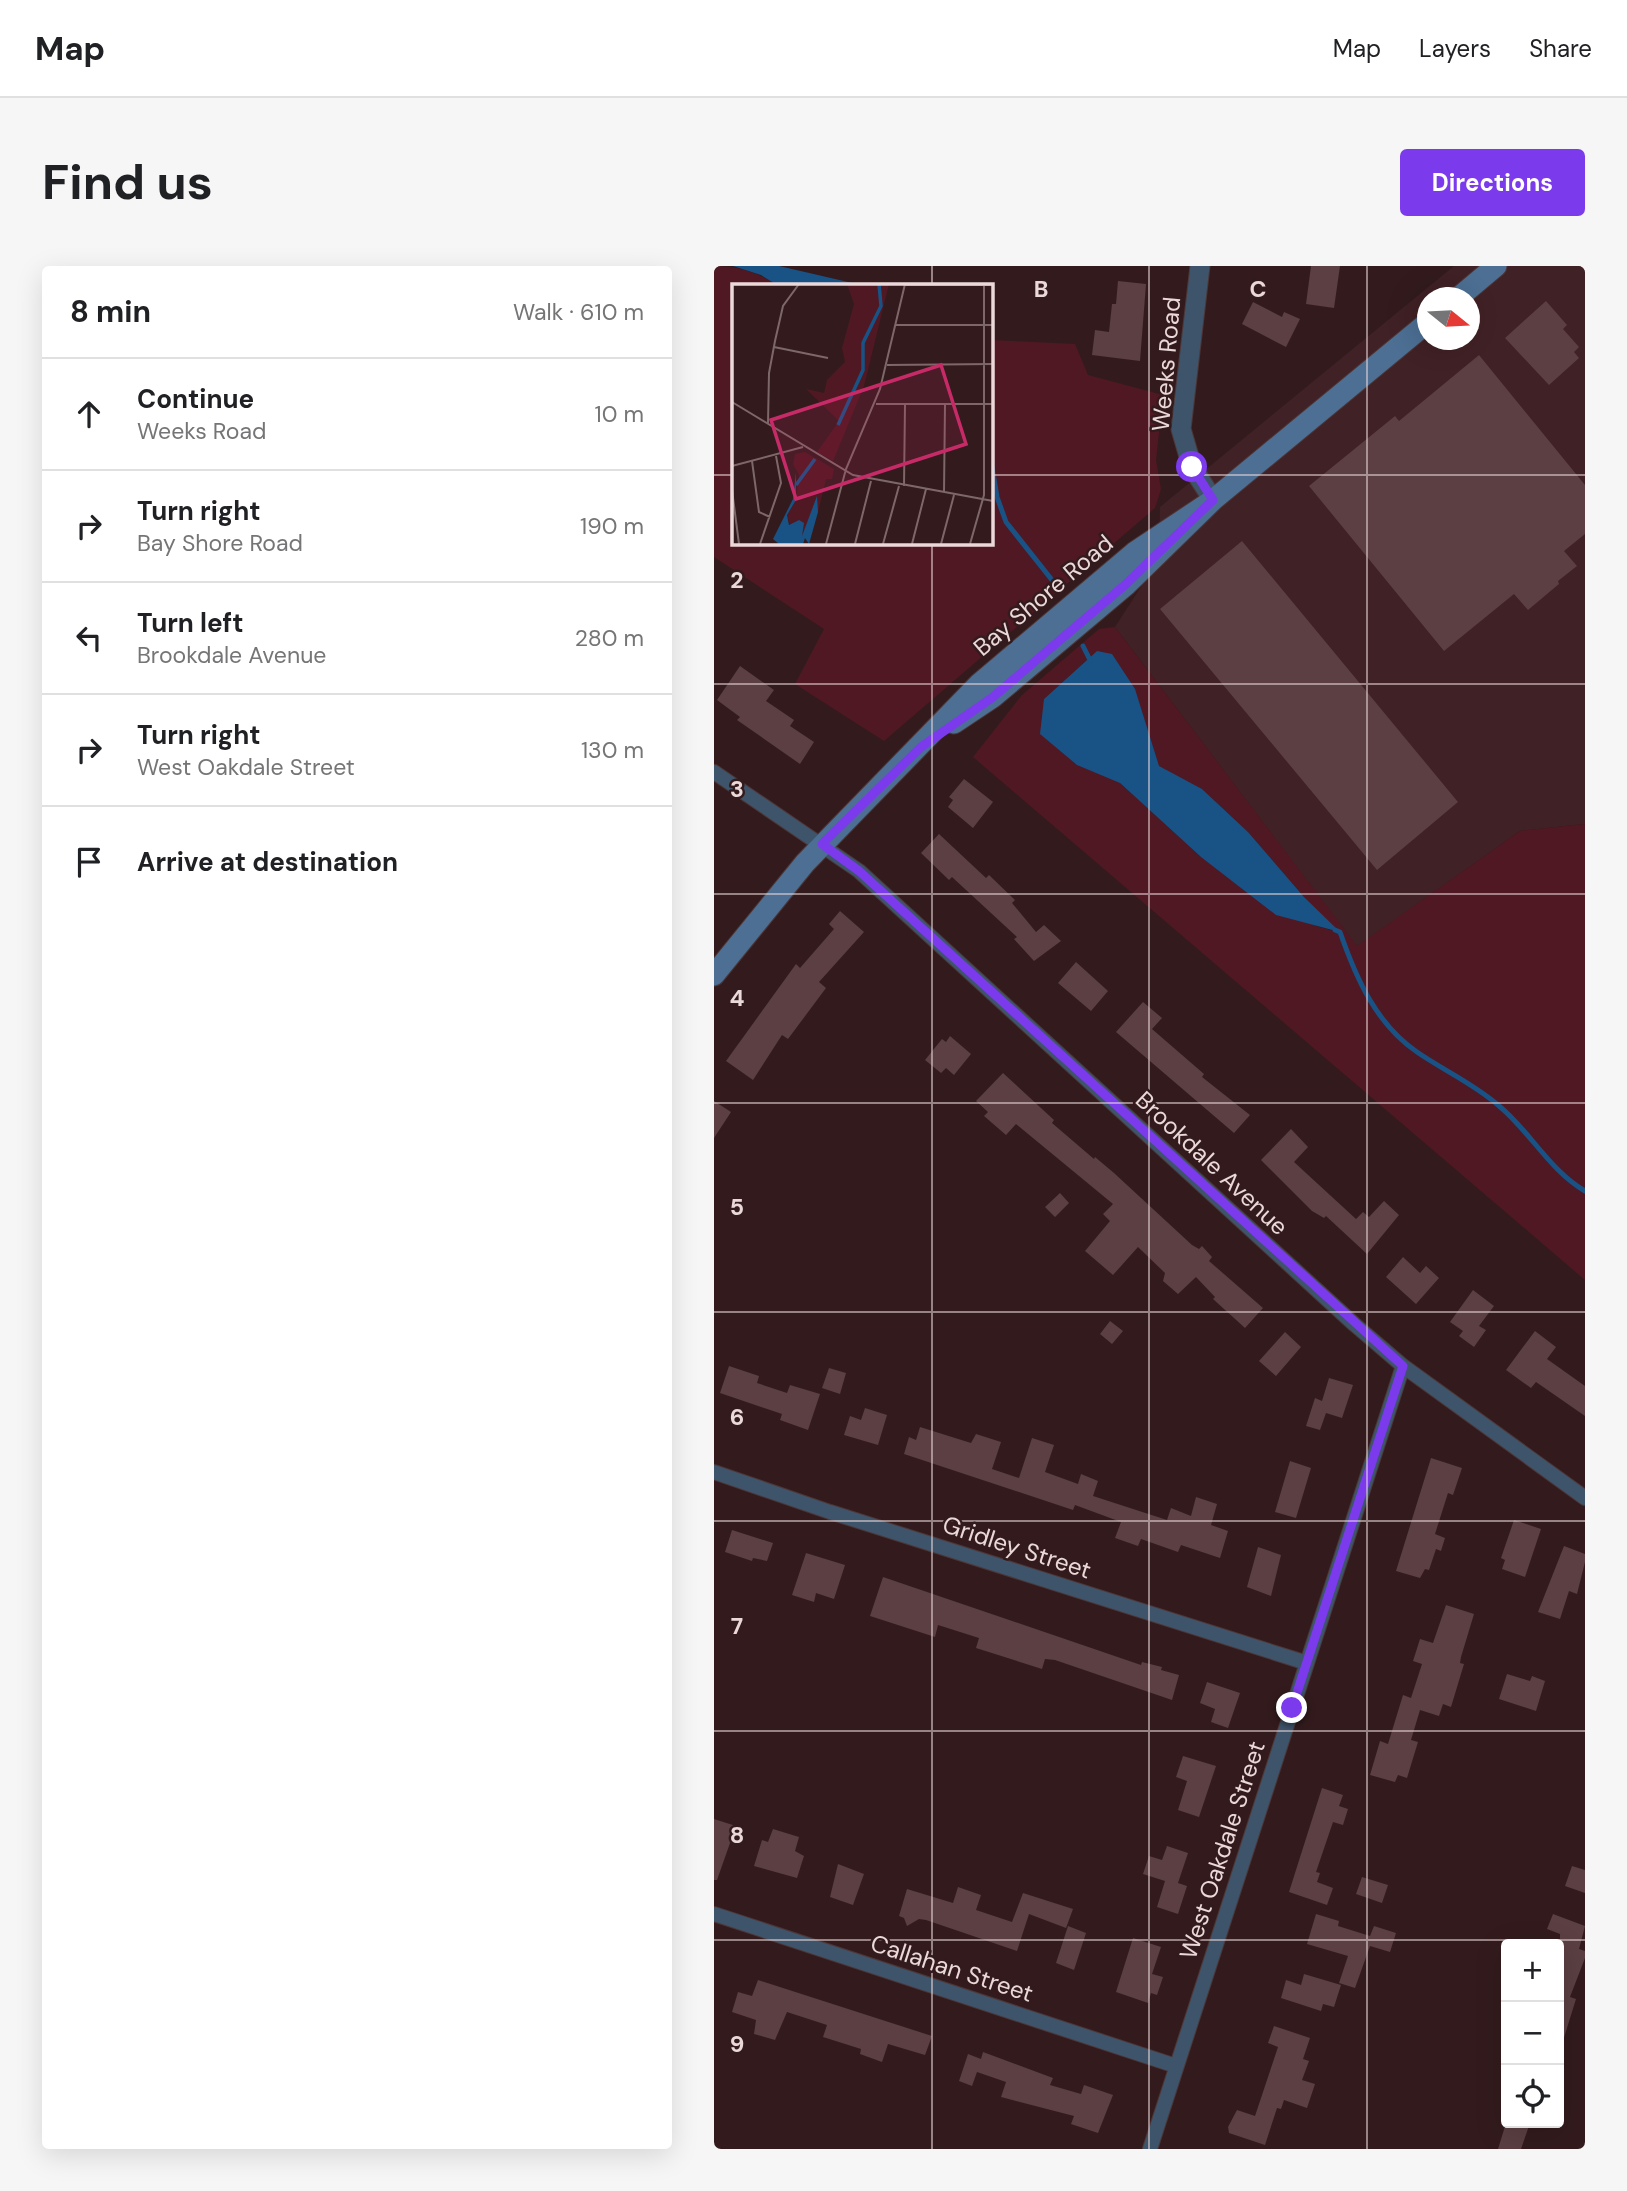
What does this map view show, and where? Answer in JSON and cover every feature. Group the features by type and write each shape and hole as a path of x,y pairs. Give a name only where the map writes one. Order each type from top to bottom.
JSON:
{"main road":[{"path":"1471,287 1496,266"},
{"name":"Bay Shore Road","path":"714,975 822,844 921,747 993,697 1147,567 1213,500 1417,331"}],"street":[{"name":"Weeks Road","path":"1200,266 1181,429 1192,467 1213,500"},
{"name":"Brookdale Avenue","path":"714,772 859,871 1403,1366 1585,1498"},
{"name":"West Oakdale Street","path":"1150,2149 1403,1366"},
{"name":"Gridley Street","path":"714,1472 830,1512 1307,1663"},
{"name":"Callahan Street","path":"714,1913 1176,2066"}],"shaded area":[{"path":"714,266 747,271 775,284 732,284 732,544 992,544 992,340 1075,344 1088,375 1163,395 1156,460 1161,489 1155,508 884,741 795,684 824,629 714,557"},
{"path":"1454,266 1585,266 1585,824 1520,831 1357,947 1115,627 1159,559 1160,507 1417,296 1417,350 1480,350 1480,287 1428,287"},
{"path":"1115,627 1357,946 1520,831 1585,824 1585,1280 973,757 1022,695 1099,629","holes":["1097,651 1148,734 1159,767 1202,789 1248,832 1338,932 1316,926 1201,857 1120,783 1044,699"]}],"water":[{"path":"733,266 779,266 857,284 775,284 761,275"},
{"path":"1097,651 1112,654 1135,689 1159,766 1202,789 1248,832 1304,897 1340,932 1276,915 1201,857 1120,783 1077,765 1040,734 1044,699"}],"building":[{"path":"1311,266 1340,266 1334,308 1306,304"},
{"path":"1118,281 1146,284 1140,361 1092,355 1095,330 1109,332"},
{"path":"1546,301 1567,325 1563,329 1579,347 1574,352 1579,358 1549,385 1505,338"},
{"path":"1253,302 1282,317 1284,312 1300,319 1286,347 1242,324"},
{"path":"1479,355 1585,485 1585,534 1564,551 1577,566 1528,610 1514,594 1444,651 1309,486 1395,416 1399,421"},
{"path":"1242,541 1458,802 1377,870 1160,609"},
{"path":"740,666 774,690 766,701 794,720 790,726 814,742 800,764 737,720 740,717 717,700"},
{"path":"964,779 993,802 973,828 948,807 953,800 949,797"},
{"path":"939,834 986,878 989,875 1015,900 1012,903 1036,932 1044,925 1061,941 1034,961 1014,939 1017,937 952,877 949,880 921,853"},
{"path":"840,911 864,932 819,982 826,988 788,1039 782,1035 753,1080 726,1061 796,964 800,968 834,929 829,924"},
{"path":"1076,962 1108,991 1091,1011 1058,983"},
{"path":"1143,1002 1162,1018 1152,1029 1204,1074 1202,1077 1250,1115 1234,1133 1116,1032"},
{"path":"950,1036 971,1054 954,1075 946,1068 941,1073 925,1060 942,1039 946,1042"},
{"path":"1003,1073 1054,1120 1052,1123 1114,1173 1192,1245 1199,1249 1202,1246 1212,1257 1209,1261 1263,1308 1245,1328 1213,1299 1215,1297 1196,1277 1178,1294 1163,1281 1165,1273 1138,1247 1113,1275 1085,1251 1110,1221 1103,1214 1113,1204 1016,1124 1006,1135 984,1116 988,1112 976,1101"},
{"path":"714,1101 731,1112 714,1138"},
{"path":"1291,1129 1308,1147 1294,1162 1356,1219 1363,1212 1369,1217 1384,1201 1399,1215 1367,1254 1326,1216 1324,1218 1312,1211 1261,1160"},
{"path":"1060,1193 1069,1203 1055,1217 1045,1207"},
{"path":"1403,1257 1420,1273 1426,1266 1439,1278 1416,1304 1386,1277"},
{"path":"1473,1290 1494,1306 1479,1326 1486,1330 1474,1347 1459,1336 1463,1331 1450,1322"},
{"path":"1110,1321 1123,1331 1112,1344 1100,1334"},
{"path":"1535,1331 1556,1347 1547,1359 1585,1386 1585,1416 1536,1382 1531,1388 1506,1370"},
{"path":"1285,1332 1301,1347 1276,1376 1259,1361"},
{"path":"729,1366 759,1376 757,1383 787,1393 790,1385 820,1394 808,1430 780,1420 782,1414 720,1393"},
{"path":"829,1368 846,1373 840,1394 822,1388"},
{"path":"1329,1378 1353,1385 1342,1418 1326,1413 1320,1430 1306,1426 1315,1398 1322,1401"},
{"path":"865,1408 887,1415 878,1445 844,1435 850,1416 861,1420"},
{"path":"920,1427 971,1443 976,1434 1001,1442 992,1469 1019,1478 1032,1438 1054,1445 1045,1472 1078,1484 1081,1474 1098,1481 1093,1496 1167,1520 1171,1508 1191,1516 1196,1497 1217,1504 1211,1525 1228,1531 1220,1558 1181,1545 1178,1552 1141,1539 1138,1546 1115,1538 1121,1522 1075,1505 1073,1510 904,1454 909,1437 916,1440"},
{"path":"1431,1458 1462,1468 1453,1495 1448,1493 1435,1534 1445,1538 1441,1551 1436,1549 1429,1570 1425,1569 1420,1578 1396,1571"},
{"path":"1290,1461 1311,1468 1296,1518 1275,1512"},
{"path":"1514,1520 1541,1529 1525,1577 1502,1569 1505,1560 1501,1558"},
{"path":"732,1530 773,1543 767,1561 753,1558 752,1561 725,1552"},
{"path":"1564,1546 1585,1554 1585,1562 1577,1594 1569,1591 1560,1619 1538,1612"},
{"path":"1258,1547 1281,1555 1271,1596 1247,1587"},
{"path":"806,1553 845,1565 834,1599 816,1593 814,1602 792,1595"},
{"path":"883,1577 1141,1665 1142,1662 1162,1667 1161,1670 1179,1675 1172,1700 1055,1660 1045,1659 1042,1669 976,1648 979,1638 938,1625 935,1637 870,1616"},
{"path":"1446,1605 1474,1614 1461,1657 1460,1663 1464,1664 1451,1707 1443,1704 1439,1716 1420,1710 1411,1740 1418,1742 1407,1778 1398,1775 1395,1782 1370,1775 1380,1741 1388,1744 1403,1695 1411,1698 1422,1664 1413,1661 1420,1639 1433,1643"},
{"path":"1507,1674 1530,1681 1532,1676 1545,1681 1536,1711 1499,1699"},
{"path":"1207,1682 1240,1693 1228,1728 1211,1722 1215,1709 1200,1703"},
{"path":"1183,1756 1216,1766 1199,1817 1178,1810 1187,1781 1176,1777"},
{"path":"1322,1788 1343,1795 1339,1806 1348,1809 1343,1825 1333,1822 1316,1872 1320,1873 1317,1882 1333,1888 1327,1905 1289,1892"},
{"path":"714,1819 736,1826 717,1880 714,1880"},
{"path":"773,1829 799,1837 795,1851 804,1856 797,1878 754,1866 762,1840 768,1842"},
{"path":"1167,1846 1188,1853 1178,1883 1187,1886 1178,1914 1157,1907 1165,1881 1143,1874 1149,1856 1162,1860"},
{"path":"838,1864 864,1874 853,1905 830,1897"},
{"path":"1572,1866 1585,1870 1585,1893 1565,1886"},
{"path":"1362,1877 1388,1885 1382,1903 1356,1894"},
{"path":"958,1887 981,1895 976,1910 1012,1922 1023,1893 1073,1909 1066,1928 1029,1914 1017,1951 926,1920 919,1919 907,1926 904,1918 899,1916 907,1889 953,1903"},
{"path":"1316,1914 1339,1921 1338,1926 1370,1936 1374,1926 1396,1933 1390,1952 1370,1946 1355,1988 1339,1983 1348,1956 1307,1944"},
{"path":"1553,1914 1585,1926 1579,1949 1585,1951 1585,1958 1570,1997 1576,1999 1564,2038 1564,1939 1560,1939 1560,1934 1547,1929"},
{"path":"1068,1926 1086,1933 1074,1970 1056,1963"},
{"path":"1133,1938 1161,1947 1152,1974 1163,1977 1157,1995 1151,1993 1148,2003 1116,1992"},
{"path":"1304,1974 1341,1985 1334,2007 1323,2004 1321,2011 1281,1998 1286,1980 1301,1985"},
{"path":"758,1980 932,2036 925,2055 888,2044 882,2062 860,2054 861,2049 823,2037 827,2025 787,2012 775,2040 754,2034 756,2020 732,2012 738,1992 752,1996"},
{"path":"1274,2026 1310,2038 1303,2059 1309,2061 1302,2080 1315,2084 1307,2108 1284,2100 1281,2109 1277,2108 1265,2145 1229,2133 1228,2127 1237,2110 1255,2116 1278,2047 1268,2043"},
{"path":"983,2052 1053,2078 1050,2085 1081,2094 1084,2085 1113,2095 1098,2133 1071,2124 1074,2116 1001,2097 1006,2082 977,2072 972,2086 959,2081 968,2054 981,2059"},
{"path":"1504,2128 1528,2128 1521,2149 1498,2149"}],"waterway":[{"path":"992,467 997,497 1006,522 1052,580"},
{"path":"1083,646 1090,660"},
{"path":"1335,930 1340,932 1369,999 1390,1028 1417,1052 1479,1090 1498,1105 1561,1172 1585,1191"}],"route":[{"path":"1192,467 1213,500 1147,567 993,697 921,747 883,781 822,844 859,871 1353,1324 1403,1366 1292,1708"}]}
